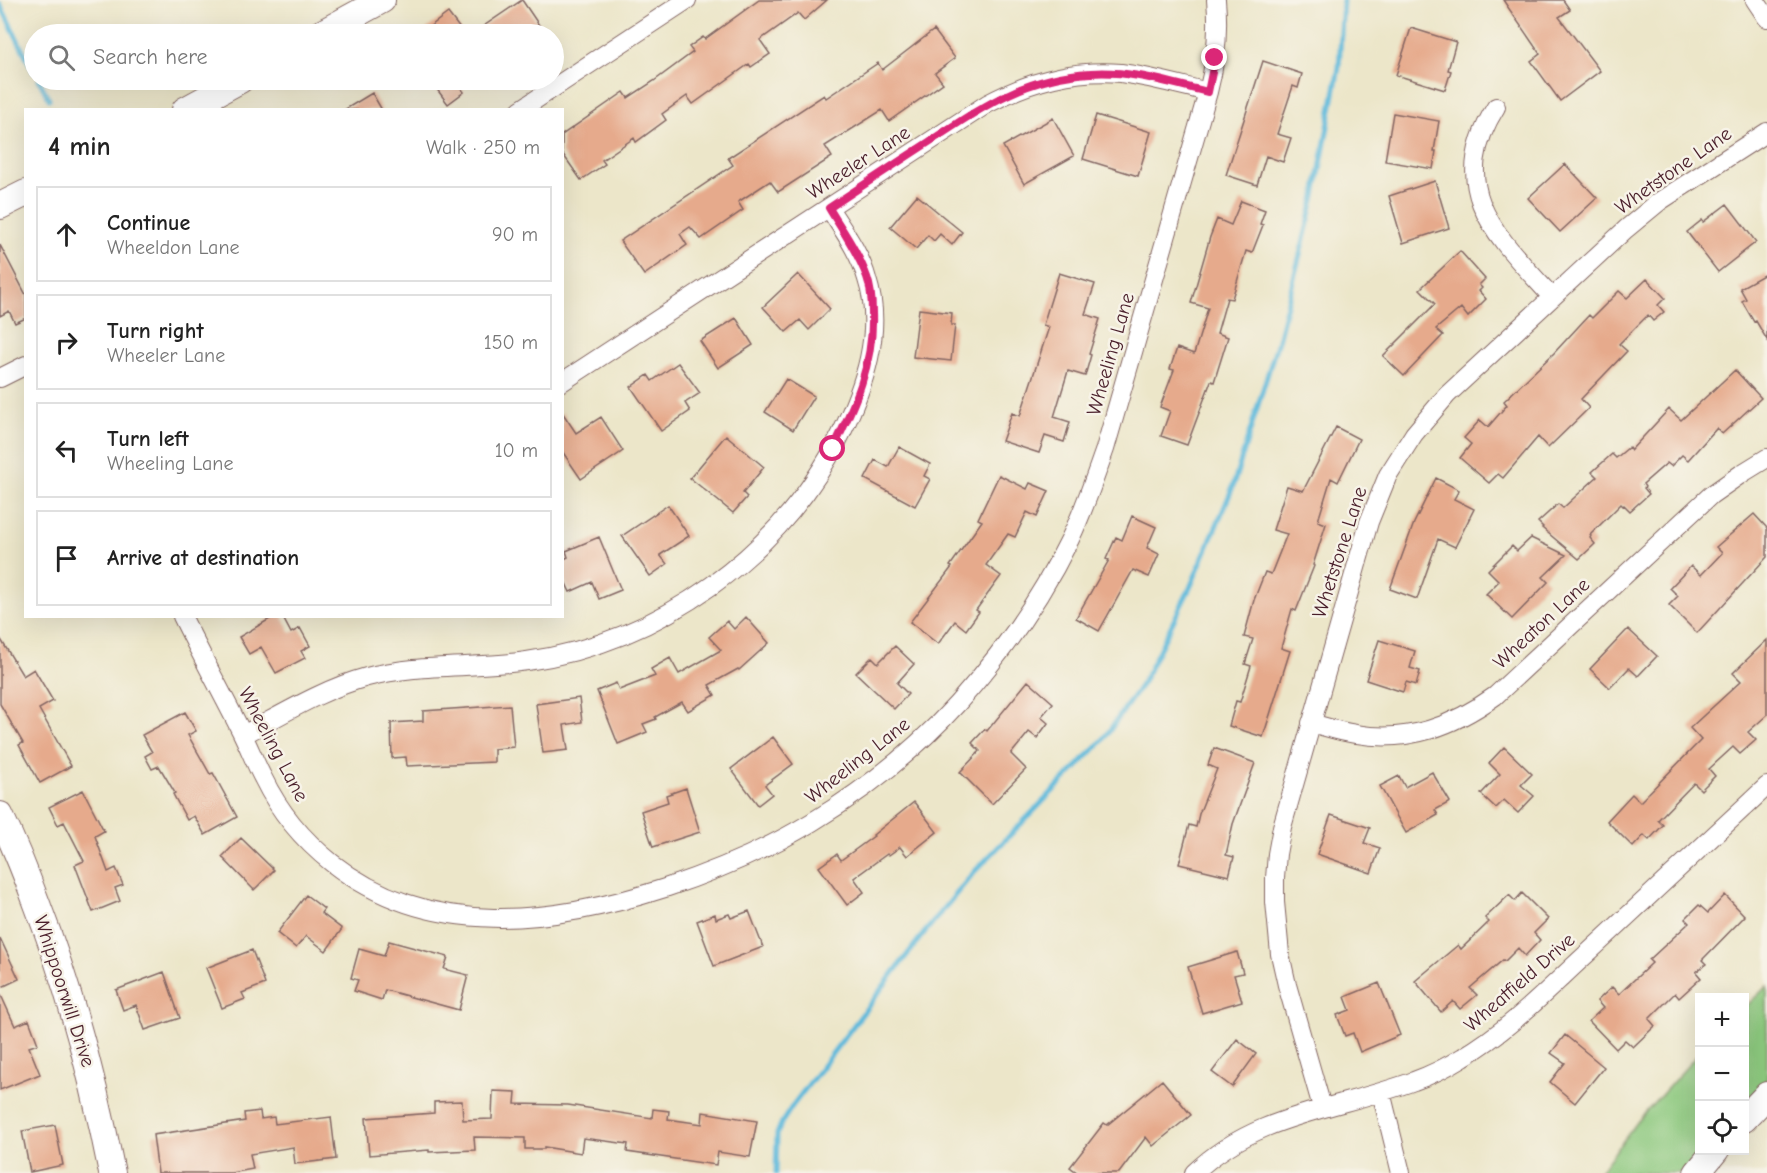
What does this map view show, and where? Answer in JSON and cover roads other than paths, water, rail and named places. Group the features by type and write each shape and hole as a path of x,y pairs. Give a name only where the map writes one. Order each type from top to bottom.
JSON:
{"street":[{"path":"338,24 382,0"},
{"path":"564,81 687,0"},
{"name":"Wheeling Lane","path":"183,618 263,778 284,814 324,856 360,883 380,894 417,907 450,914 494,918 582,910 625,900 702,875 782,840 815,821 877,778 904,756 936,726 982,675 1031,610 1080,517 1105,449 1208,92 1216,48 1216,0"},
{"path":"1755,0 1767,18"},
{"name":"Wheeler Lane","path":"564,381 1005,94 1039,81 1091,73 1147,78 1208,92"},
{"path":"189,108 222,90"},
{"path":"523,108 550,90"},
{"path":"1496,107 1484,128 1477,147 1474,166 1477,188 1496,232 1552,297"},
{"name":"Whetstone Lane","path":"1322,1107 1284,975 1278,943 1275,902 1277,854 1282,827 1364,537 1382,490 1396,461 1447,395 1552,297 1660,201 1767,132"},
{"path":"0,206 24,194"},
{"path":"243,735 336,688 367,677 425,668 527,661 579,650 609,640 633,631 681,606 727,574 748,556 787,516 819,472 849,415 869,358 873,326 868,280 861,262 829,208"},
{"path":"0,378 24,366"},
{"name":"Wheaton Lane","path":"1311,723 1356,734 1400,736 1459,720 1495,696 1711,495 1767,458"},
{"name":"Wheatfield Drive","path":"1194,1173 1240,1140 1262,1129 1322,1107 1414,1081 1449,1065 1483,1044 1539,998 1767,786"},
{"name":"Whippoorwill Drive","path":"0,815 55,950 89,1064 112,1173"},
{"path":"1381,1092 1401,1173"},
{"path":"1749,1114 1767,1095"},
{"path":"1697,1173 1712,1155"}],"waterway":[{"path":"776,1173 777,1134 793,1105 920,938 975,871 1103,740 1143,682 1190,588 1232,489 1277,344 1315,196 1339,67 1343,0"},
{"path":"0,4 24,52"},
{"path":"44,90 49,99"}]}
